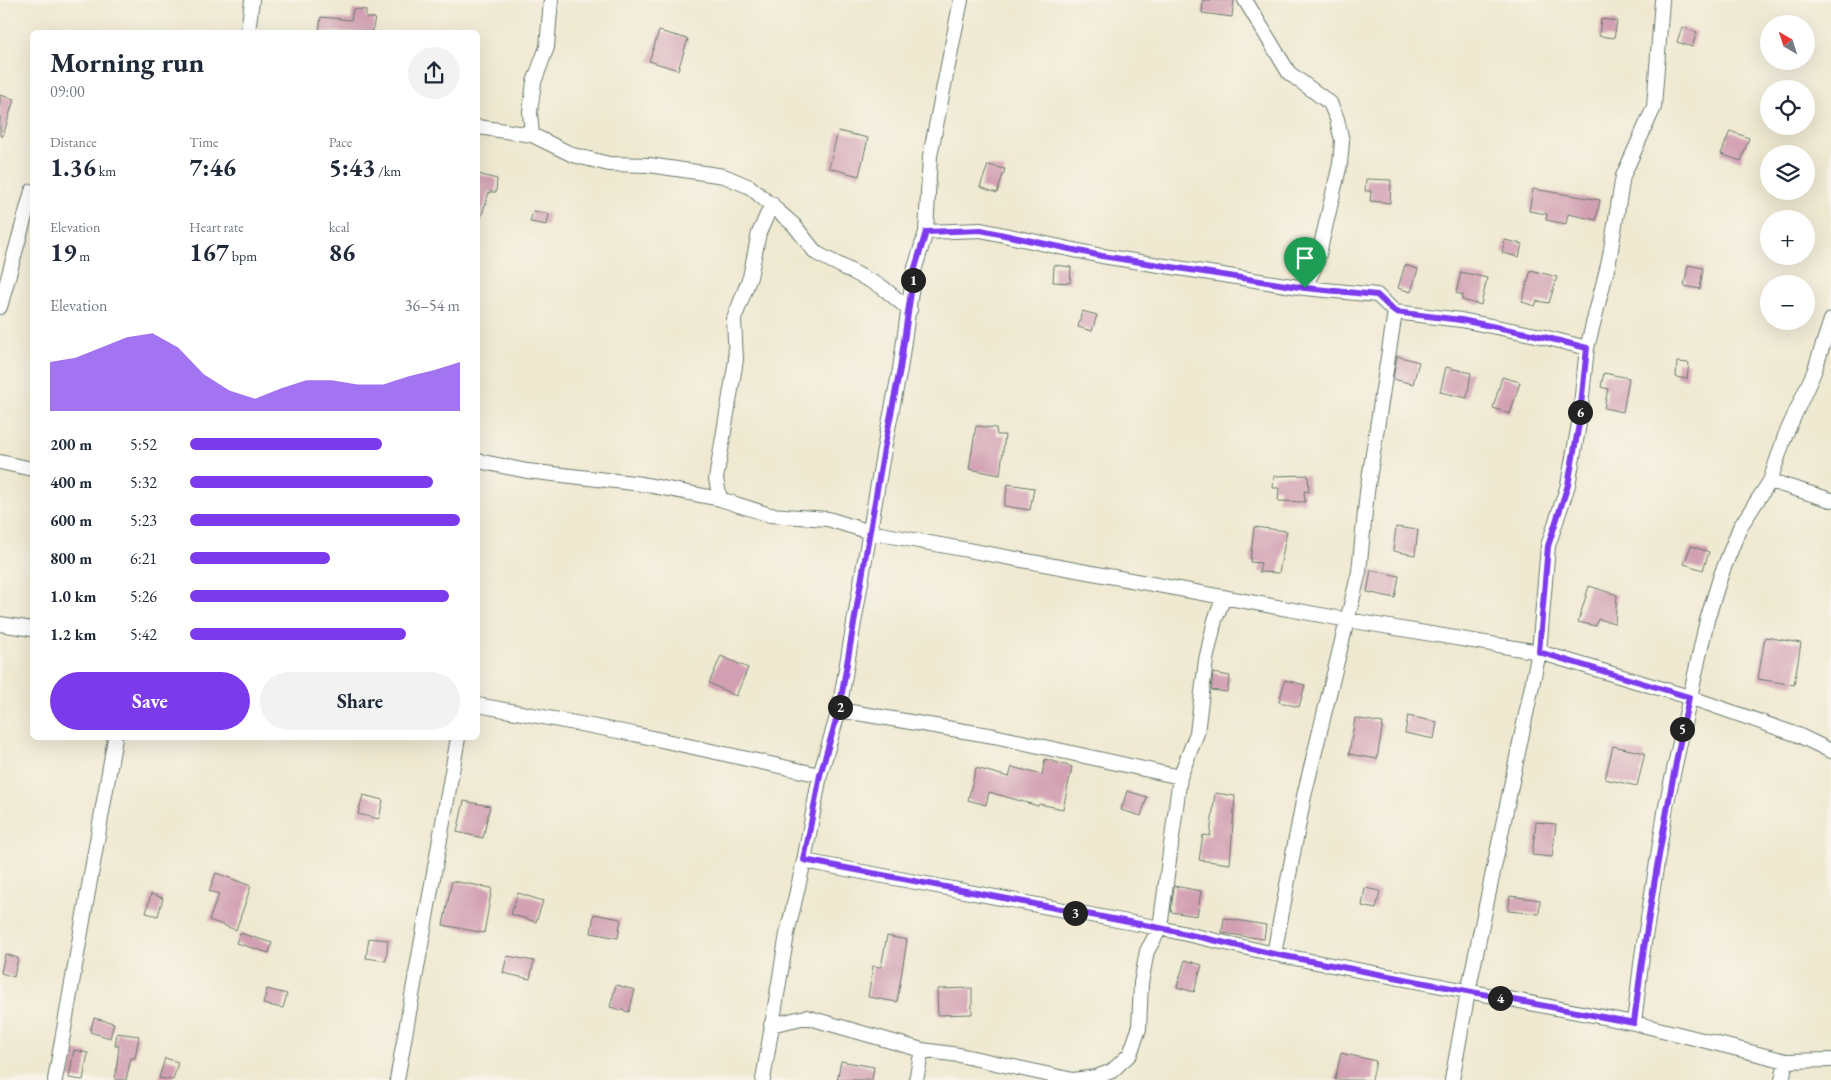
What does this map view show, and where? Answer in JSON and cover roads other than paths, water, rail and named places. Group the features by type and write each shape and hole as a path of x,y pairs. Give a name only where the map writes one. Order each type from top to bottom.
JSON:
{"street":[{"path":"248,30 252,0"},
{"path":"532,135 530,112 534,82 547,47 551,0"},
{"path":"763,1080 787,934 804,860 820,775 839,710 910,310 914,271 926,232 930,156 961,0"},
{"path":"1245,0 1289,73 1330,103 1337,119 1342,141 1340,164 1316,262 1305,288"},
{"path":"1452,1080 1468,992 1539,652 1548,546 1568,485 1579,424 1587,348 1609,260 1623,176 1654,107 1662,0"},
{"path":"480,127 532,135 573,155 609,164 649,165 724,176 750,187 772,204 794,225 816,254 882,287 910,310"},
{"path":"0,307 30,198"},
{"path":"720,499 716,479 736,360 734,319 750,277 759,233 772,204"},
{"path":"926,232 981,230 1102,256 1305,288 1377,295 1395,312 1461,320 1536,335 1587,348"},
{"path":"1274,954 1304,796 1359,572 1367,492 1395,312"},
{"path":"1634,1023 1642,956 1666,806 1689,697 1721,575 1740,527 1770,481 1785,436 1814,372 1831,320"},
{"path":"0,462 30,469"},
{"path":"480,462 527,471 642,484 720,499 770,515 828,520 870,532 1348,620 1539,652 1689,697 1798,735 1831,751"},
{"path":"1770,481 1831,500"},
{"path":"771,1025 806,1017 922,1050 959,1055 1073,1080 1096,1077 1112,1071 1130,1054 1139,1029 1141,983 1147,951 1160,928 1180,777 1197,733 1206,660 1215,620 1224,597"},
{"path":"0,624 30,629"},
{"path":"480,705 634,734 820,775"},
{"path":"839,710 994,736 1180,777"},
{"path":"55,1080 115,740"},
{"path":"397,1080 458,740"},
{"path":"804,860 1160,928 1274,954 1634,1023 1786,1061 1831,1060"},
{"path":"916,1080 922,1050"},
{"path":"1782,1080 1786,1061"}]}
